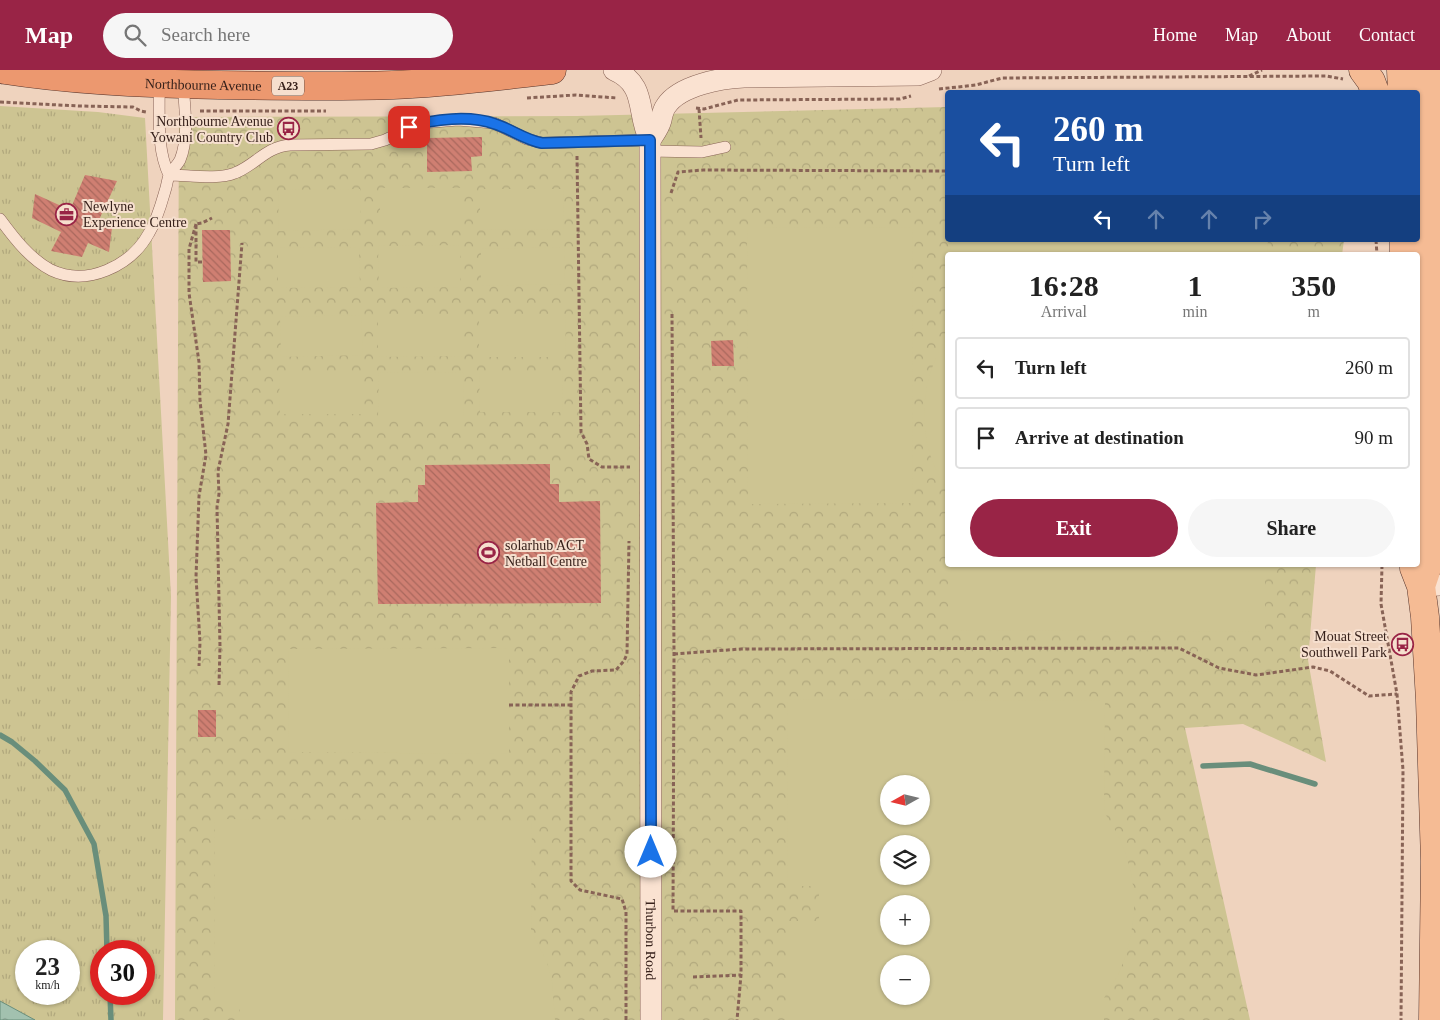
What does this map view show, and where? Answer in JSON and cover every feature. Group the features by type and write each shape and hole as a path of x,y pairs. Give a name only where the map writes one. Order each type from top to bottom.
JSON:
{"highway":[{"name":"Northbourne Avenue","path":"5,70 51,78 171,77 270,86 394,85 552,70"}],"main road":[{"path":"1401,70 1402,90"},
{"path":"1428,70 1433,544 1425,579 1425,617 1435,862 1433,1020"},
{"path":"1356,76 1371,81 1374,90"},
{"path":"1428,123 1440,99"}],"street":[{"name":"Thurbon Road","path":"614,70 630,80 636,88 639,96 642,123 650,146 651,1020"},
{"name":"Thurbon Road","path":"650,146 667,104 677,95 708,83 730,78 918,75 934,80"}],"lane":[{"path":"0,219 27,252 52,270 67,275 96,275 114,268 126,260 142,245 155,222 169,175 180,160 184,141 185,111 171,77"},
{"path":"169,175 164,164 162,152 171,77"},
{"path":"169,175 230,175 244,169 264,153 280,146 371,144 385,140 417,124 442,120 489,122 537,142 650,146 702,152 725,148"}],"path":[{"path":"1247,77 1262,70"},
{"path":"934,80 976,85 1002,78 1356,76"},
{"path":"699,109 738,100 900,99 918,94"},
{"path":"0,102 133,108"},
{"path":"577,143 581,432 589,459 602,467 630,466 630,476"},
{"path":"671,202 671,192 678,172 703,170 945,171"},
{"path":"196,224 212,218"},
{"path":"196,224 196,262 202,262"},
{"path":"196,224 189,249 189,293 199,362 200,401 206,455 199,496 196,568 200,642 199,666"},
{"path":"219,685 218,471 228,424 242,243"},
{"path":"672,310 674,654 672,911 741,911 741,975 737,1020"},
{"path":"626,1020 626,912 622,899 580,890 571,881 571,692 579,676 592,671 616,670 624,662 627,654 629,536"},
{"path":"1382,567 1382,604 1397,694 1403,770 1401,1020"},
{"path":"674,654 741,648 1179,648 1219,668 1256,675 1313,667 1330,671 1369,696 1397,694"},
{"path":"509,705 571,705"},
{"path":"693,977 741,975"}],"green space":[{"path":"0,106 98,112 145,118 171,596 163,1020 0,1020"},
{"path":"945,107 945,242 1344,242 1342,252 945,252 945,567 1316,567 1308,660 1326,762 1243,724 1185,728 1250,1020 175,1020 179,117 577,116"},
{"path":"380,188 463,188 463,229 380,229"},
{"path":"360,189 361,229 279,231 278,190"},
{"path":"480,189 563,189 564,230 480,229"},
{"path":"912,227 913,503 748,504 747,228"},
{"path":"951,242 1268,242 1267,252 950,252"},
{"path":"460,245 460,287 379,288 378,246"},
{"path":"359,247 360,287 278,288 278,248"},
{"path":"564,247 565,284 481,286 481,249"},
{"path":"378,314 463,314 463,356 378,357"},
{"path":"479,314 566,314 565,357 479,357"},
{"path":"361,315 363,355 281,357 280,317"},
{"path":"945,342 945,486 937,472 925,434 926,394 930,374"},
{"path":"479,371 562,371 563,412 480,412"},
{"path":"379,372 464,373 463,416 378,416"},
{"path":"279,374 364,374 364,414 280,414"},
{"path":"948,567 1265,567 1265,632 948,630"},
{"path":"509,648 509,754 288,752 289,649"},
{"path":"788,699 1105,701 1104,812 1117,833 1131,872 1134,892 1134,913 1126,955 1118,975 1104,998 1104,1020 787,1020 787,921 819,921 819,886 787,886"},
{"path":"215,819 532,821 531,931 547,962 552,982 555,1020 240,1020 240,1008 237,1008 237,1006 214,1006"}],"water":[{"path":"0,1001 35,1020 0,1020"}],"building":[{"path":"482,137 482,156 471,157 472,171 427,172 427,138"},
{"name":"Newlyne Experience Centre","path":"85,175 117,181 98,222 112,228 109,252 88,243 82,257 51,251 61,232 32,218 35,194 70,210"},
{"path":"202,230 230,230 231,281 203,282"},
{"path":"733,340 734,366 712,366 711,341"},
{"name":"solarhub ACT Netball Centre","path":"550,464 550,484 559,484 559,502 600,501 601,603 378,604 376,503 418,502 418,485 425,485 425,465"},
{"path":"198,710 216,710 216,737 198,737"}],"waterway":[{"path":"0,735 12,742 35,761 65,790 94,844 106,916 107,940"},
{"path":"1203,766 1250,764 1315,784"},
{"path":"110,1005 111,1020"}],"place":[{"name":"Northbourne Avenue Yowani Country Club","path":"289,129"},
{"name":"Newlyne Experience Centre","path":"67,214"},
{"name":"solarhub ACT Netball Centre","path":"489,553"},
{"name":"Mouat Street Southwell Park","path":"1403,644"}],"route":[{"path":"409,127 442,120 470,120 494,123 527,139 542,143 650,140 651,852"}]}
